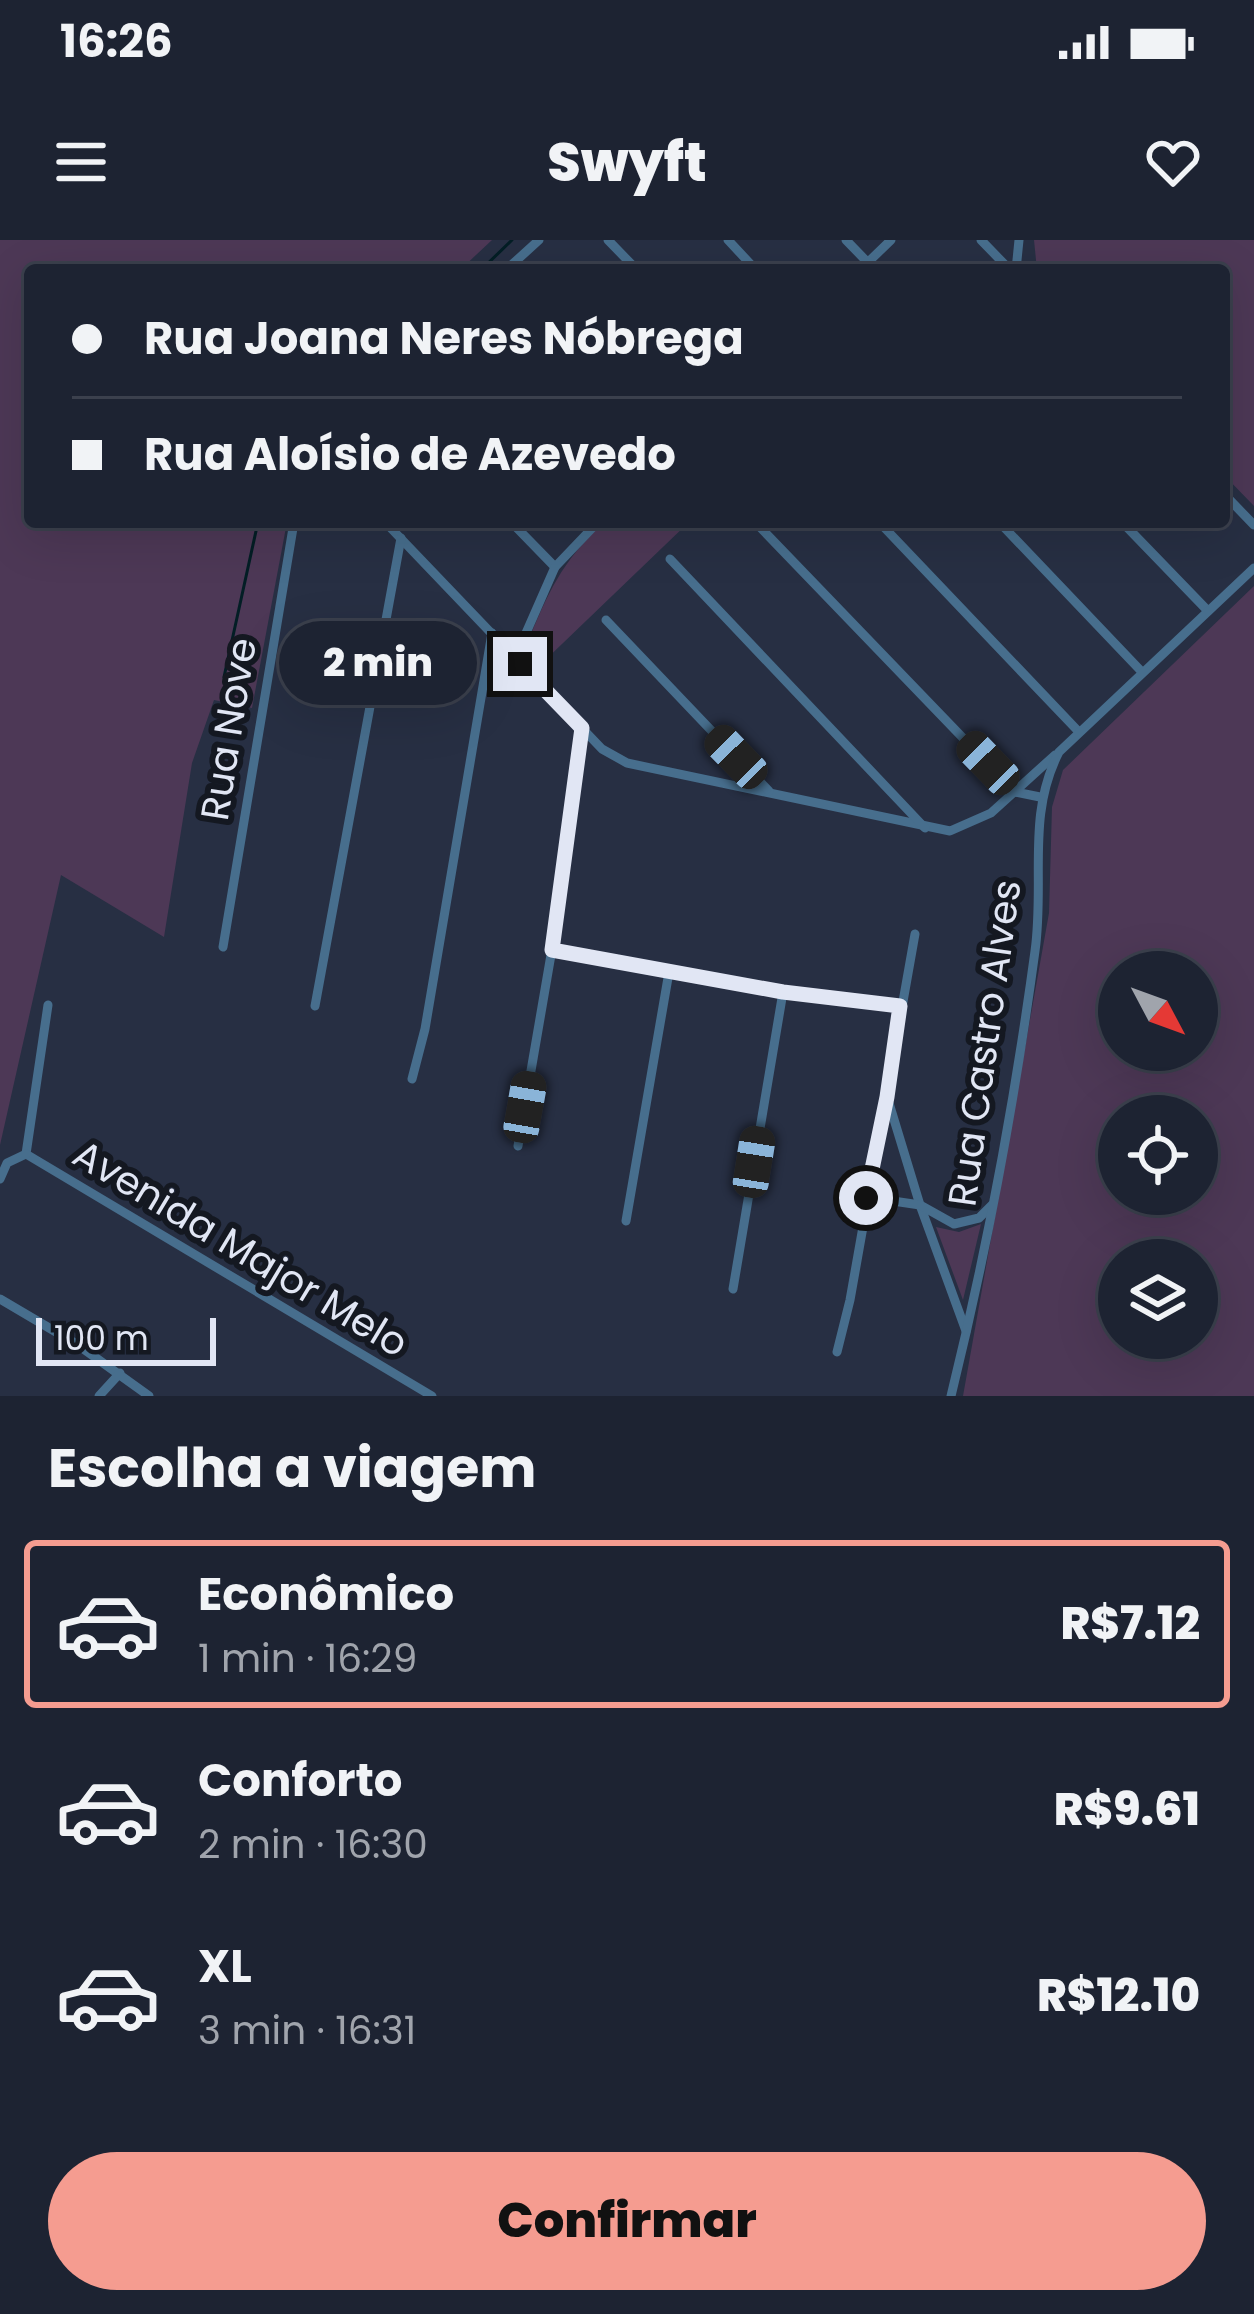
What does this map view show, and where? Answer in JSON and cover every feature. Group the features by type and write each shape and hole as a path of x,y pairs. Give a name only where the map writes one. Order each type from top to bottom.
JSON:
{"street":[{"path":"515,264 539,240"},
{"path":"608,240 631,264"},
{"path":"728,240 750,264"},
{"path":"846,240 865,264"},
{"path":"871,264 891,240"},
{"path":"981,240 1007,264"},
{"path":"1230,500 1254,525"},
{"name":"Rua Nove","path":"223,947 293,528"},
{"path":"391,528 602,749 627,763 950,831 992,813 1059,752"},
{"path":"517,528 555,567"},
{"path":"515,658 555,567 592,528"},
{"path":"761,528 1016,792 1040,797"},
{"path":"885,528 1079,732"},
{"path":"1005,528 1142,672"},
{"path":"1128,528 1208,610"},
{"path":"315,1006 400,538"},
{"path":"670,559 925,828"},
{"name":"Rua Castro Alves","path":"951,1396 992,1205 1037,934 1040,797 1059,752 1254,568"},
{"path":"606,620 770,791"},
{"path":"412,1079 425,1029 492,634"},
{"path":"518,1146 552,950 582,728"},
{"path":"837,1352 915,934"},
{"path":"552,950 783,992 900,1006"},
{"path":"626,1221 670,972"},
{"path":"734,1288 783,992"},
{"name":"Avenida Major Melo","path":"48,1005 26,1154 432,1396"},
{"path":"887,1097 966,1331"},
{"path":"0,1179 7,1162 26,1154"},
{"path":"866,1198 920,1205 954,1224 979,1218 992,1205"},
{"path":"0,1299 149,1396"},
{"path":"99,1396 120,1373"}],"shaded area":[{"path":"0,240 492,240 466,264 24,264 24,528 286,528 252,708 214,700 192,763 164,937 61,875 0,1145"},
{"path":"1034,240 1254,240 1254,506 1230,481 1230,264 1036,264"},
{"path":"598,528 683,528 537,668 526,646 557,579"},
{"path":"1254,586 1254,1396 963,1396 1049,913 1052,807 1063,770"},
{"path":"981,1224 963,1300 936,1227 959,1232"}],"waterway":[{"path":"487,264 512,240"},
{"path":"224,677 257,528"}],"route":[{"path":"520,664 582,728 552,950 783,992 900,1006 866,1198"}]}
